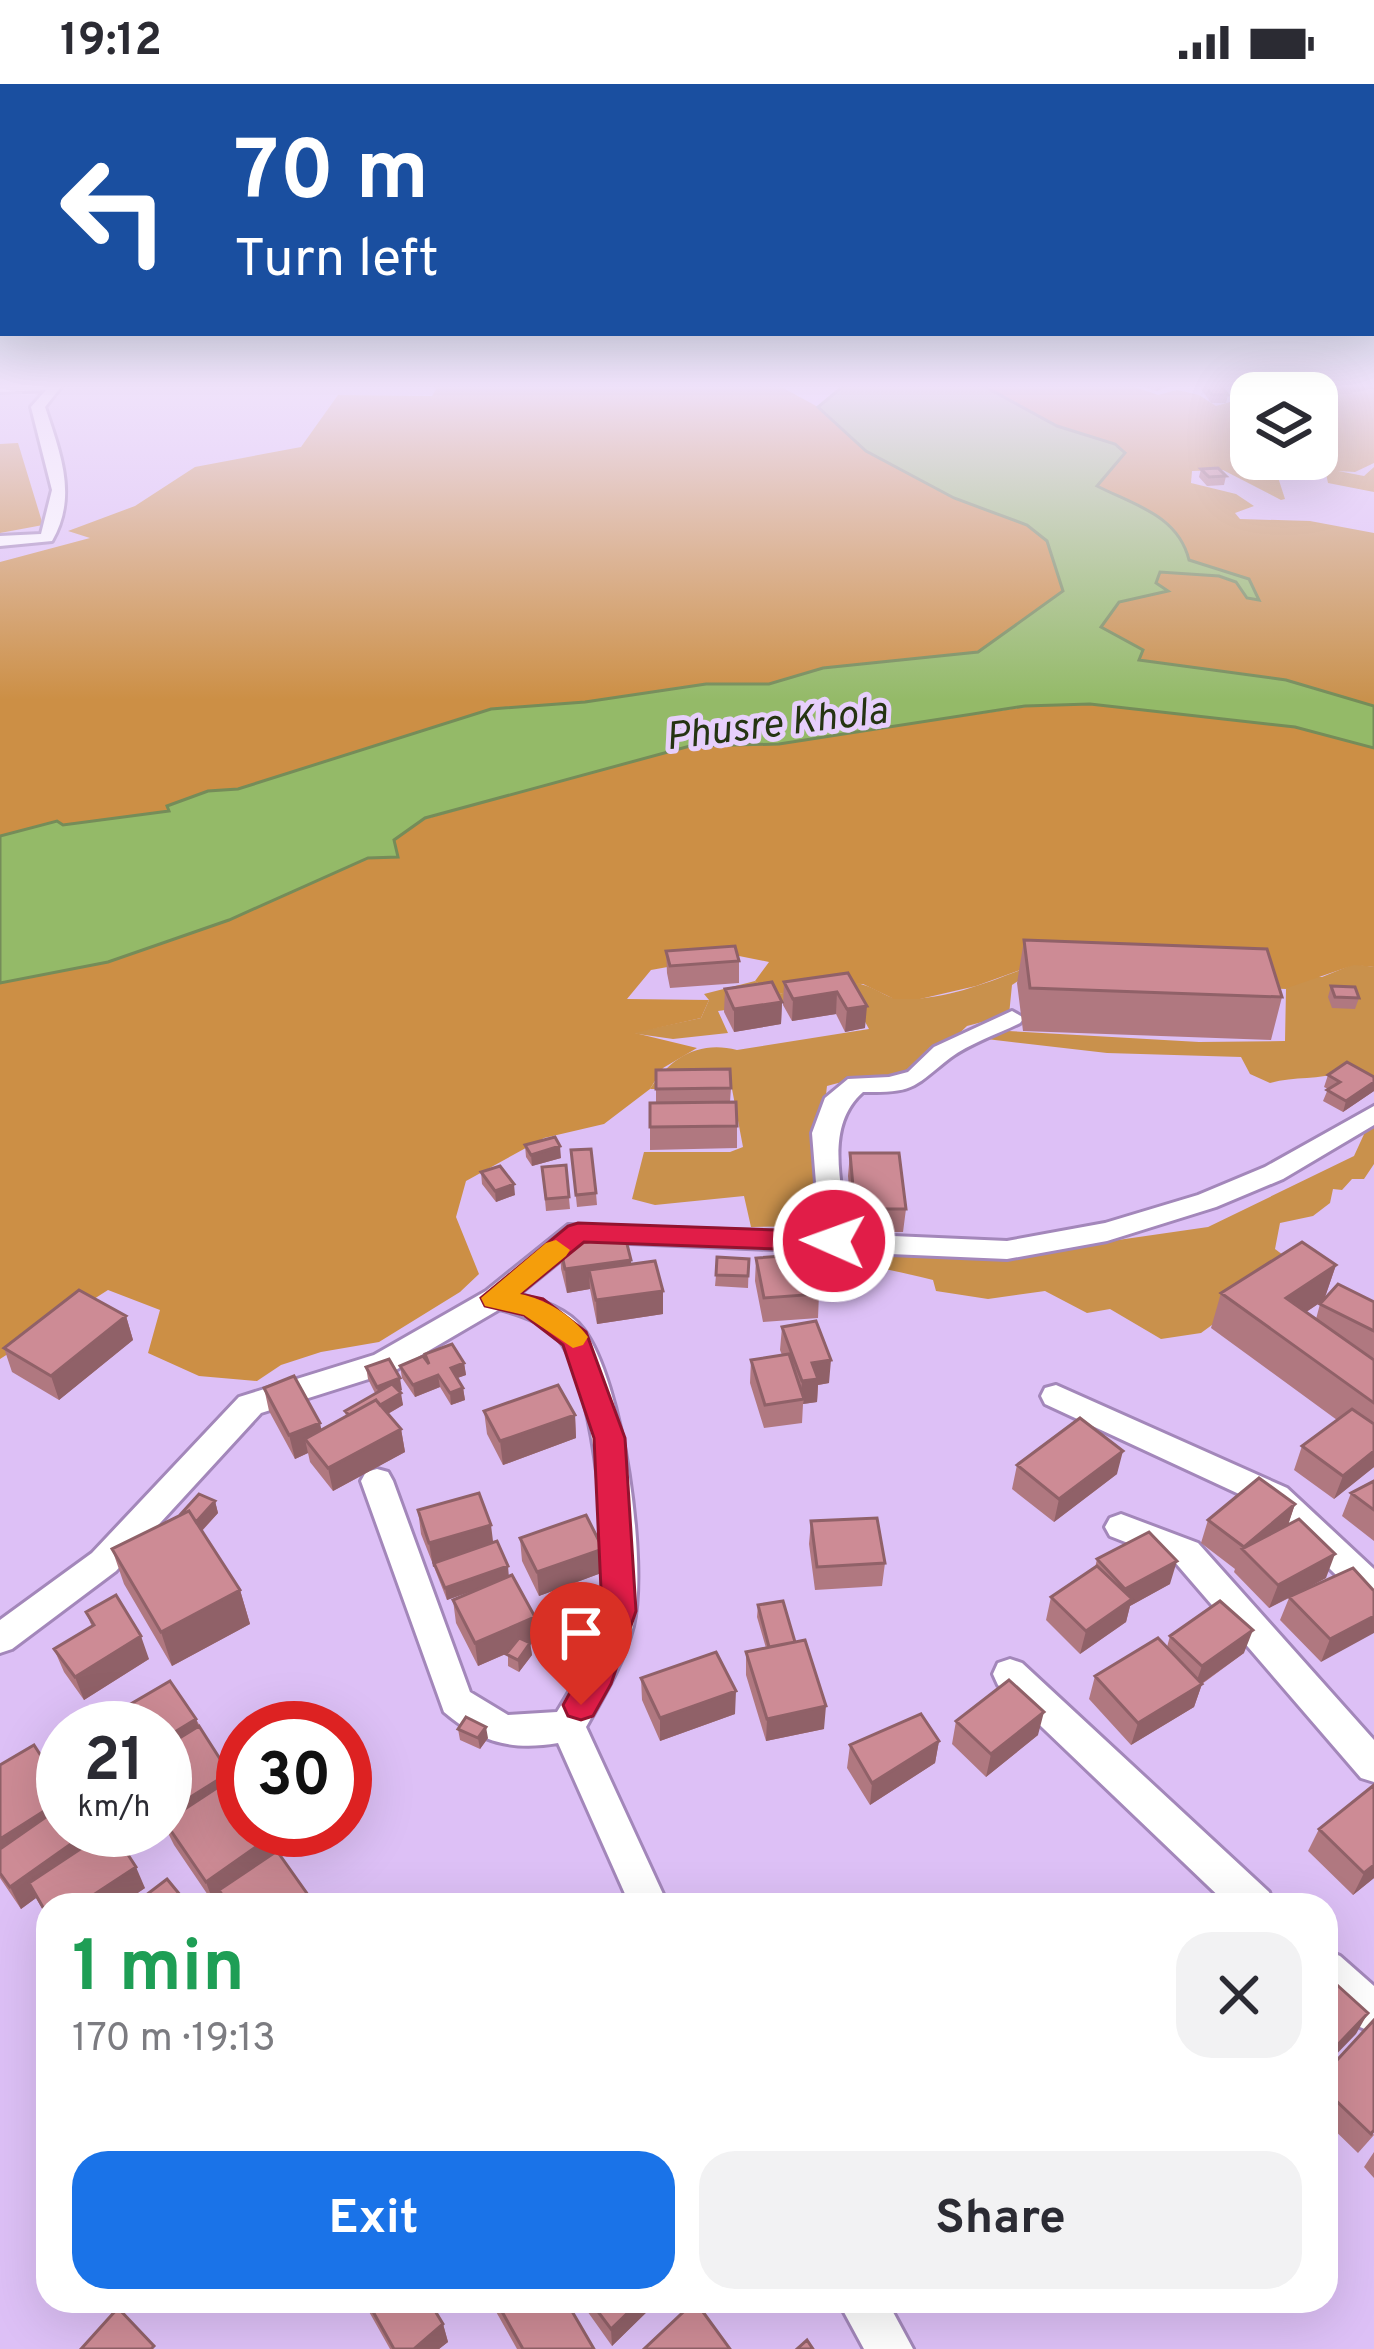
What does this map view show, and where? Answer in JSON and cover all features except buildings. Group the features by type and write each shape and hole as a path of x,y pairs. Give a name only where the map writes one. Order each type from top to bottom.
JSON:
{"street":[{"path":"0,541 46,538 61,489"},
{"path":"834,1241 825,1133 834,1104 857,1084 890,1085 917,1077 943,1052 1012,1018"},
{"path":"0,1639 104,1562 250,1405 384,1363 496,1298 578,1232 1007,1250 1107,1232 1207,1201 1274,1173 1374,1114"},
{"path":"377,1481 456,1701 484,1727 525,1734 568,1726 594,1684 619,1611 609,1438 576,1340 533,1306 496,1298"},
{"path":"1056,1396 1276,1497 1374,1590"},
{"path":"1121,1527 1186,1552 1374,1766"},
{"path":"1010,1674 1242,1893"},
{"path":"568,1726 644,1893"},
{"path":"1338,1981 1374,2013"},
{"path":"868,2313 890,2349"}],"shaded area":[{"path":"0,489 32,489 43,525 0,533"},
{"path":"162,489 937,489 1027,525 1047,541 1064,591 979,652 823,668 769,684 706,684 585,702 491,709 238,789 208,791 171,811 62,825 56,821 0,836 0,562 90,538 68,531 135,506"},
{"path":"1102,489 1214,489 1236,494 1254,506 1235,513 1240,519 1310,521 1374,533 1374,706 1286,680 1138,659 1143,651 1101,627 1119,601 1166,590 1156,583 1159,572 1219,576 1237,582 1247,597 1257,598 1250,579 1189,560 1161,520"},
{"path":"1259,489 1282,489 1285,499 1281,500"},
{"path":"1090,704 1295,727 1374,748 1374,967 1354,965 1287,988 1045,961 976,986 920,999 894,999 863,984 819,983 776,995 755,981 769,962 734,955 651,970 627,999 709,1000 701,1018 635,1033 697,1048 663,1068 650,1089 604,1124 544,1138 466,1181 456,1217 479,1274 460,1292 379,1342 321,1352 281,1365 257,1381 199,1376 148,1353 160,1310 108,1290 0,1359 0,983 108,962 229,920 368,858 397,857 393,841 425,819 690,746 779,744 1025,707"},
{"path":"1045,961 1322,977 1354,964 1374,967 1374,1088 1343,1072 1270,1083 1250,1074 1241,1057 1107,1053 978,1038 1008,1031 1199,1042 1285,1041 1286,989 1021,979 1012,985 1009,1015 967,1026 948,1044 930,1047 905,1073 827,1086 821,1182 812,1226 751,1227 744,1196 655,1205 632,1199 644,1152 730,1152 743,1147 732,1089 650,1089 676,1060 710,1048 737,1050 869,1029 850,994 718,1011 728,1033 673,1039 631,1033 701,1018 709,1000 704,994 755,981 776,995 844,982 896,999 919,999 974,987"},
{"path":"1374,1125 1374,1164 1364,1179 1352,1179 1342,1190 1333,1189 1330,1203 1313,1216 1280,1223 1275,1249 1295,1264 1201,1333 1161,1339 1110,1309 1087,1313 1045,1291 988,1299 936,1291 933,1280 799,1247 837,1246 951,1259 1001,1257 1208,1227 1354,1156 1365,1132"}],"water":[{"name":"Phusre Khola","path":"937,489 1103,489 1139,506 1175,532 1189,560 1249,579 1259,600 1247,598 1236,582 1219,576 1160,572 1156,583 1168,591 1119,602 1101,627 1143,650 1139,660 1286,680 1374,706 1374,748 1295,727 1090,704 1025,706 779,744 690,746 425,818 394,840 398,857 368,858 229,920 108,962 0,983 0,836 57,821 63,825 169,811 167,806 208,791 238,789 491,709 585,702 706,684 769,684 823,668 978,652 1063,591 1047,541 1027,525"}],"slow traffic":[{"path":"556,1250 496,1298 533,1306 573,1337"}],"route":[{"path":"581,1705 594,1684 619,1611 609,1438 576,1340 533,1306 496,1298 578,1232 834,1241"}]}
